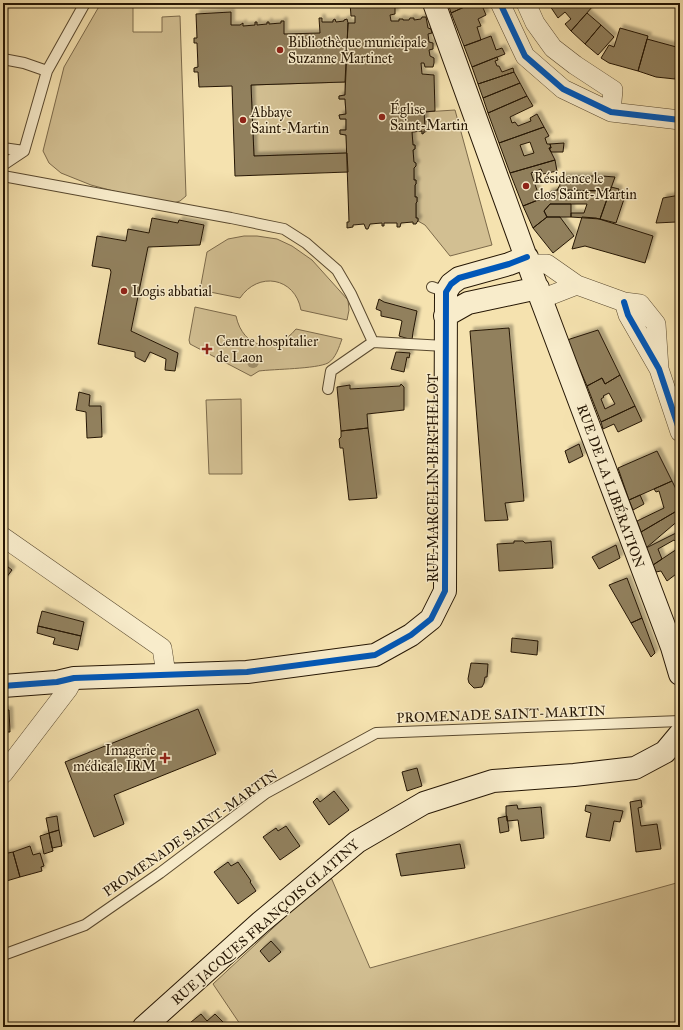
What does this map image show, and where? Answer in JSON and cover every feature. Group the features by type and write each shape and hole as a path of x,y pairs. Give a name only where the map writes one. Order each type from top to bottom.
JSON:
{"main road":[{"name":"RUE DE LA LIBÉRATION","path":"434,3 539,294 672,647 680,674"},
{"name":"RUE MARCELIN BERTHELOT","path":"3,686 57,682 74,678 247,672 375,655 411,635 431,619 445,591 445,316 439,290 459,278 509,264 528,261"},
{"path":"445,316 468,303 539,294"},
{"name":"RUE JACQUES FRANÇOIS GLATINY","path":"144,1027 261,922 357,842 424,803 493,782 635,768 665,752 680,734"}],"street":[{"path":"500,3 525,56 562,90 611,112 680,120"},
{"path":"526,3 535,23 553,48 575,65 613,90 611,112"},
{"path":"528,261 547,264 577,285 624,302 640,304 656,324 659,369 680,432"},
{"path":"539,294 577,285"},
{"path":"3,537 162,648 166,674"},
{"path":"3,774 68,689 74,678"}],"lane":[{"path":"3,165 24,151 47,71 85,3"},
{"path":"3,59 24,63 47,71"},
{"path":"3,148 24,151"},
{"path":"3,176 284,229 306,243 337,270 351,294 373,342"},
{"path":"328,390 331,371 373,342 445,346"},
{"name":"PROMENADE SAINT-MARTIN","path":"3,955 85,924 160,873 266,793 376,733 680,721"}],"shaded area":[{"path":"101,3 133,3 133,32 162,32 162,17 180,16 186,196 180,201 170,204 91,185 61,173 49,163 43,151 64,67"},
{"path":"345,82 345,95 339,96 339,99 345,99 346,114 339,115 340,119 346,119 346,130 340,130 340,134 346,135 347,153 254,156 251,85"},
{"path":"455,110 492,245 450,256 425,225 416,218 417,197 415,197 416,180 414,180 413,150 415,149 415,145 413,145 412,132 422,131 422,134 427,131 425,128 424,112"},
{"path":"244,236 277,239 292,246 312,260 348,300 349,310 347,320 301,310 297,299 291,290 284,285 275,282 266,281 256,284 248,289 240,298 200,290 207,252 228,239"},
{"path":"195,307 236,316 245,336 261,345 279,343 296,329 342,339 335,355 328,363 305,368 259,371 251,376 190,344 189,340"},
{"path":"241,399 242,474 209,474 206,400"},
{"path":"330,875 370,968 680,882 680,1027 242,1027 213,984"}],"building":[{"path":"3,3 11,3 3,14"},
{"name":"Église Saint-Martin","path":"350,3 395,3 395,14 390,15 391,21 399,21 399,19 409,20 410,18 414,18 414,20 426,17 428,28 431,29 432,33 428,34 429,42 433,43 433,49 429,50 430,56 434,58 433,67 425,67 424,63 421,63 422,74 434,75 435,111 424,112 425,128 427,131 424,131 422,134 422,131 412,132 413,145 415,145 415,149 413,150 414,162 416,163 414,168 414,180 416,180 416,218 418,218 418,221 416,224 413,224 413,222 401,223 400,227 397,227 397,223 384,223 384,226 382,226 382,223 370,224 368,229 366,229 364,224 353,225 353,227 347,228 347,222 349,222 346,135 340,134 340,130 346,130 346,119 340,119 339,115 346,114 345,99 339,99 339,96 345,95 348,23 355,23 355,16 351,16"},
{"path":"448,3 473,3 451,13"},
{"path":"473,3 481,3 486,15 478,19 481,26 477,27 481,40 464,46 451,13"},
{"path":"548,3 578,3 580,5 583,3 591,3 593,6 571,31 565,24 571,19 565,12 558,18"},
{"name":"Abbaye Saint-Martin","path":"231,12 231,25 240,25 243,23 243,26 255,25 255,22 257,22 257,25 267,24 267,22 269,22 269,24 281,23 281,21 284,21 284,34 320,33 319,18 322,18 322,22 333,22 335,19 336,22 347,19 345,82 251,85 254,156 347,153 348,172 235,176 232,86 199,87 198,72 194,72 194,68 198,67 197,43 194,43 194,38 197,38 196,14"},
{"path":"587,13 601,25 585,44 571,31"},
{"path":"601,25 614,37 598,55 585,44"},
{"path":"620,28 648,36 638,71 609,63 601,58 609,45 614,47"},
{"path":"491,36 496,50 502,48 505,54 472,67 464,46"},
{"path":"647,39 680,48 680,58 675,79 656,77 638,71"},
{"path":"497,57 498,60 495,61 502,72 513,68 514,72 478,84 472,67"},
{"path":"514,72 520,83 483,98 478,84"},
{"path":"520,83 527,96 488,113 483,98"},
{"path":"527,96 533,106 510,117 512,123 515,122 518,126 531,121 530,118 537,114 544,127 499,143 488,113"},
{"path":"544,127 549,136 545,138 547,144 550,144 551,148 549,148 555,160 510,173 499,143","holes":["530,142 534,153 524,156 520,145"]},
{"path":"564,143 563,152 551,152 549,148 551,148 550,144"},
{"path":"555,160 557,171 543,174 541,169 531,173 538,193 536,194 538,200 523,206 510,173"},
{"path":"559,176 615,177 610,191 557,190 560,185"},
{"path":"611,187 619,189 618,193 625,196 616,223 600,219"},
{"path":"557,190 610,191 600,219 571,217 571,213 584,213 587,204 550,204 544,211 547,217 533,228 523,206 538,200 547,200 548,192"},
{"path":"680,195 680,229 677,230 676,222 656,223 663,198"},
{"path":"550,204 571,204 571,217 547,217 544,211"},
{"path":"547,217 560,217 574,236 553,253 533,228"},
{"path":"582,217 596,218 653,236 645,263 585,246 572,249"},
{"path":"152,218 178,223 179,220 204,225 200,245 148,247 131,331 178,353 175,371 165,370 166,359 150,352 145,362 135,357 135,352 98,344 111,272 110,269 92,266 97,236 126,241 128,229 149,233"},
{"path":"379,299 384,302 417,311 412,340 399,336 402,321 381,316 381,311 376,309"},
{"path":"509,328 524,501 505,503 508,520 485,521 470,331"},
{"path":"598,330 620,375 605,384 602,378 587,386 567,340"},
{"path":"396,352 410,353 409,358 407,357 404,372 391,369"},
{"path":"620,375 635,406 601,422 587,386 602,378 605,384","holes":["609,393 615,404 605,409 601,399"]},
{"path":"401,384 404,387 404,410 367,414 368,428 341,431 337,387 350,385 350,389 400,386"},
{"path":"79,392 90,395 89,406 101,406 102,437 87,438 86,412 76,410"},
{"path":"635,406 642,421 618,432 614,424 603,429 601,422"},
{"path":"368,428 377,498 349,500 343,448 340,448 339,439 341,437 341,431"},
{"path":"579,444 583,456 569,463 565,451"},
{"path":"657,451 672,481 629,500 618,468"},
{"path":"672,481 680,497 680,509 641,532 637,521 664,508 659,491 656,492 654,489"},
{"path":"640,495 644,504 633,510 629,500"},
{"path":"680,509 680,519 646,548 641,532"},
{"path":"680,531 680,539 674,540 658,549 662,559 653,565 646,548"},
{"path":"514,541 523,541 525,543 551,541 553,568 499,571 497,544 514,543"},
{"path":"616,545 620,558 599,569 592,557"},
{"path":"680,547 680,571 667,581 661,571 656,572 653,565"},
{"path":"3,563 12,570 3,582"},
{"path":"627,578 642,618 631,623 609,585"},
{"path":"42,611 84,622 81,636 38,626"},
{"path":"642,618 655,653 651,657 631,623"},
{"path":"38,626 81,636 78,650 53,644 55,638 37,633"},
{"path":"512,638 538,641 537,655 511,652"},
{"path":"471,663 488,664 487,677 485,677 482,687 474,688 469,683 468,679"},
{"path":"198,709 216,754 114,795 124,824 94,837 65,762"},
{"path":"3,710 9,710 10,732 3,732"},
{"path":"417,768 422,786 407,791 402,772"},
{"path":"334,791 349,810 329,825 313,802 317,798 320,802"},
{"path":"641,800 642,807 638,808 641,826 657,824 661,849 636,852 630,802"},
{"path":"517,805 518,809 541,807 544,838 521,841 518,820 507,821 506,813 506,806"},
{"path":"586,805 623,811 620,822 614,821 610,841 586,837 591,813 585,811"},
{"path":"57,816 59,830 49,833 46,818"},
{"path":"507,816 509,831 500,833 498,818"},
{"path":"286,826 300,846 280,860 263,837 276,828 278,831"},
{"path":"59,830 62,846 52,848 49,833"},
{"path":"49,833 53,851 44,854 40,836"},
{"path":"460,844 465,868 401,876 396,854"},
{"path":"30,846 33,855 40,853 44,866 41,867 42,871 20,877 13,852"},
{"path":"13,852 20,877 3,882 3,854"},
{"path":"228,862 231,866 238,862 256,891 238,904 214,872"},
{"path":"271,941 281,952 269,962 260,951"},
{"path":"201,1014 207,1021 215,1014 224,1023 220,1027 195,1027 191,1022"}],"cycle path":[{"path":"500,3 525,56 563,89 611,112 680,120"},
{"path":"3,686 57,682 74,678 247,672 375,655 411,635 431,619 445,591 446,292 451,284 459,278 509,264 527,257"},
{"path":"624,302 628,315 659,369 680,432"}],"place":[{"name":"Bibliothèque municipale Suzanne Martinet","path":"280,50"},
{"name":"Église Saint-Martin","path":"382,117"},
{"name":"Abbaye Saint-Martin","path":"243,120"},
{"name":"Résidence le clos Saint-Martin","path":"526,186"},
{"name":"Logis abbatial","path":"124,291"},
{"name":"Centre hospitalier de Laon","path":"207,349"},
{"name":"Imagerie médicale IRM","path":"165,758"}]}
